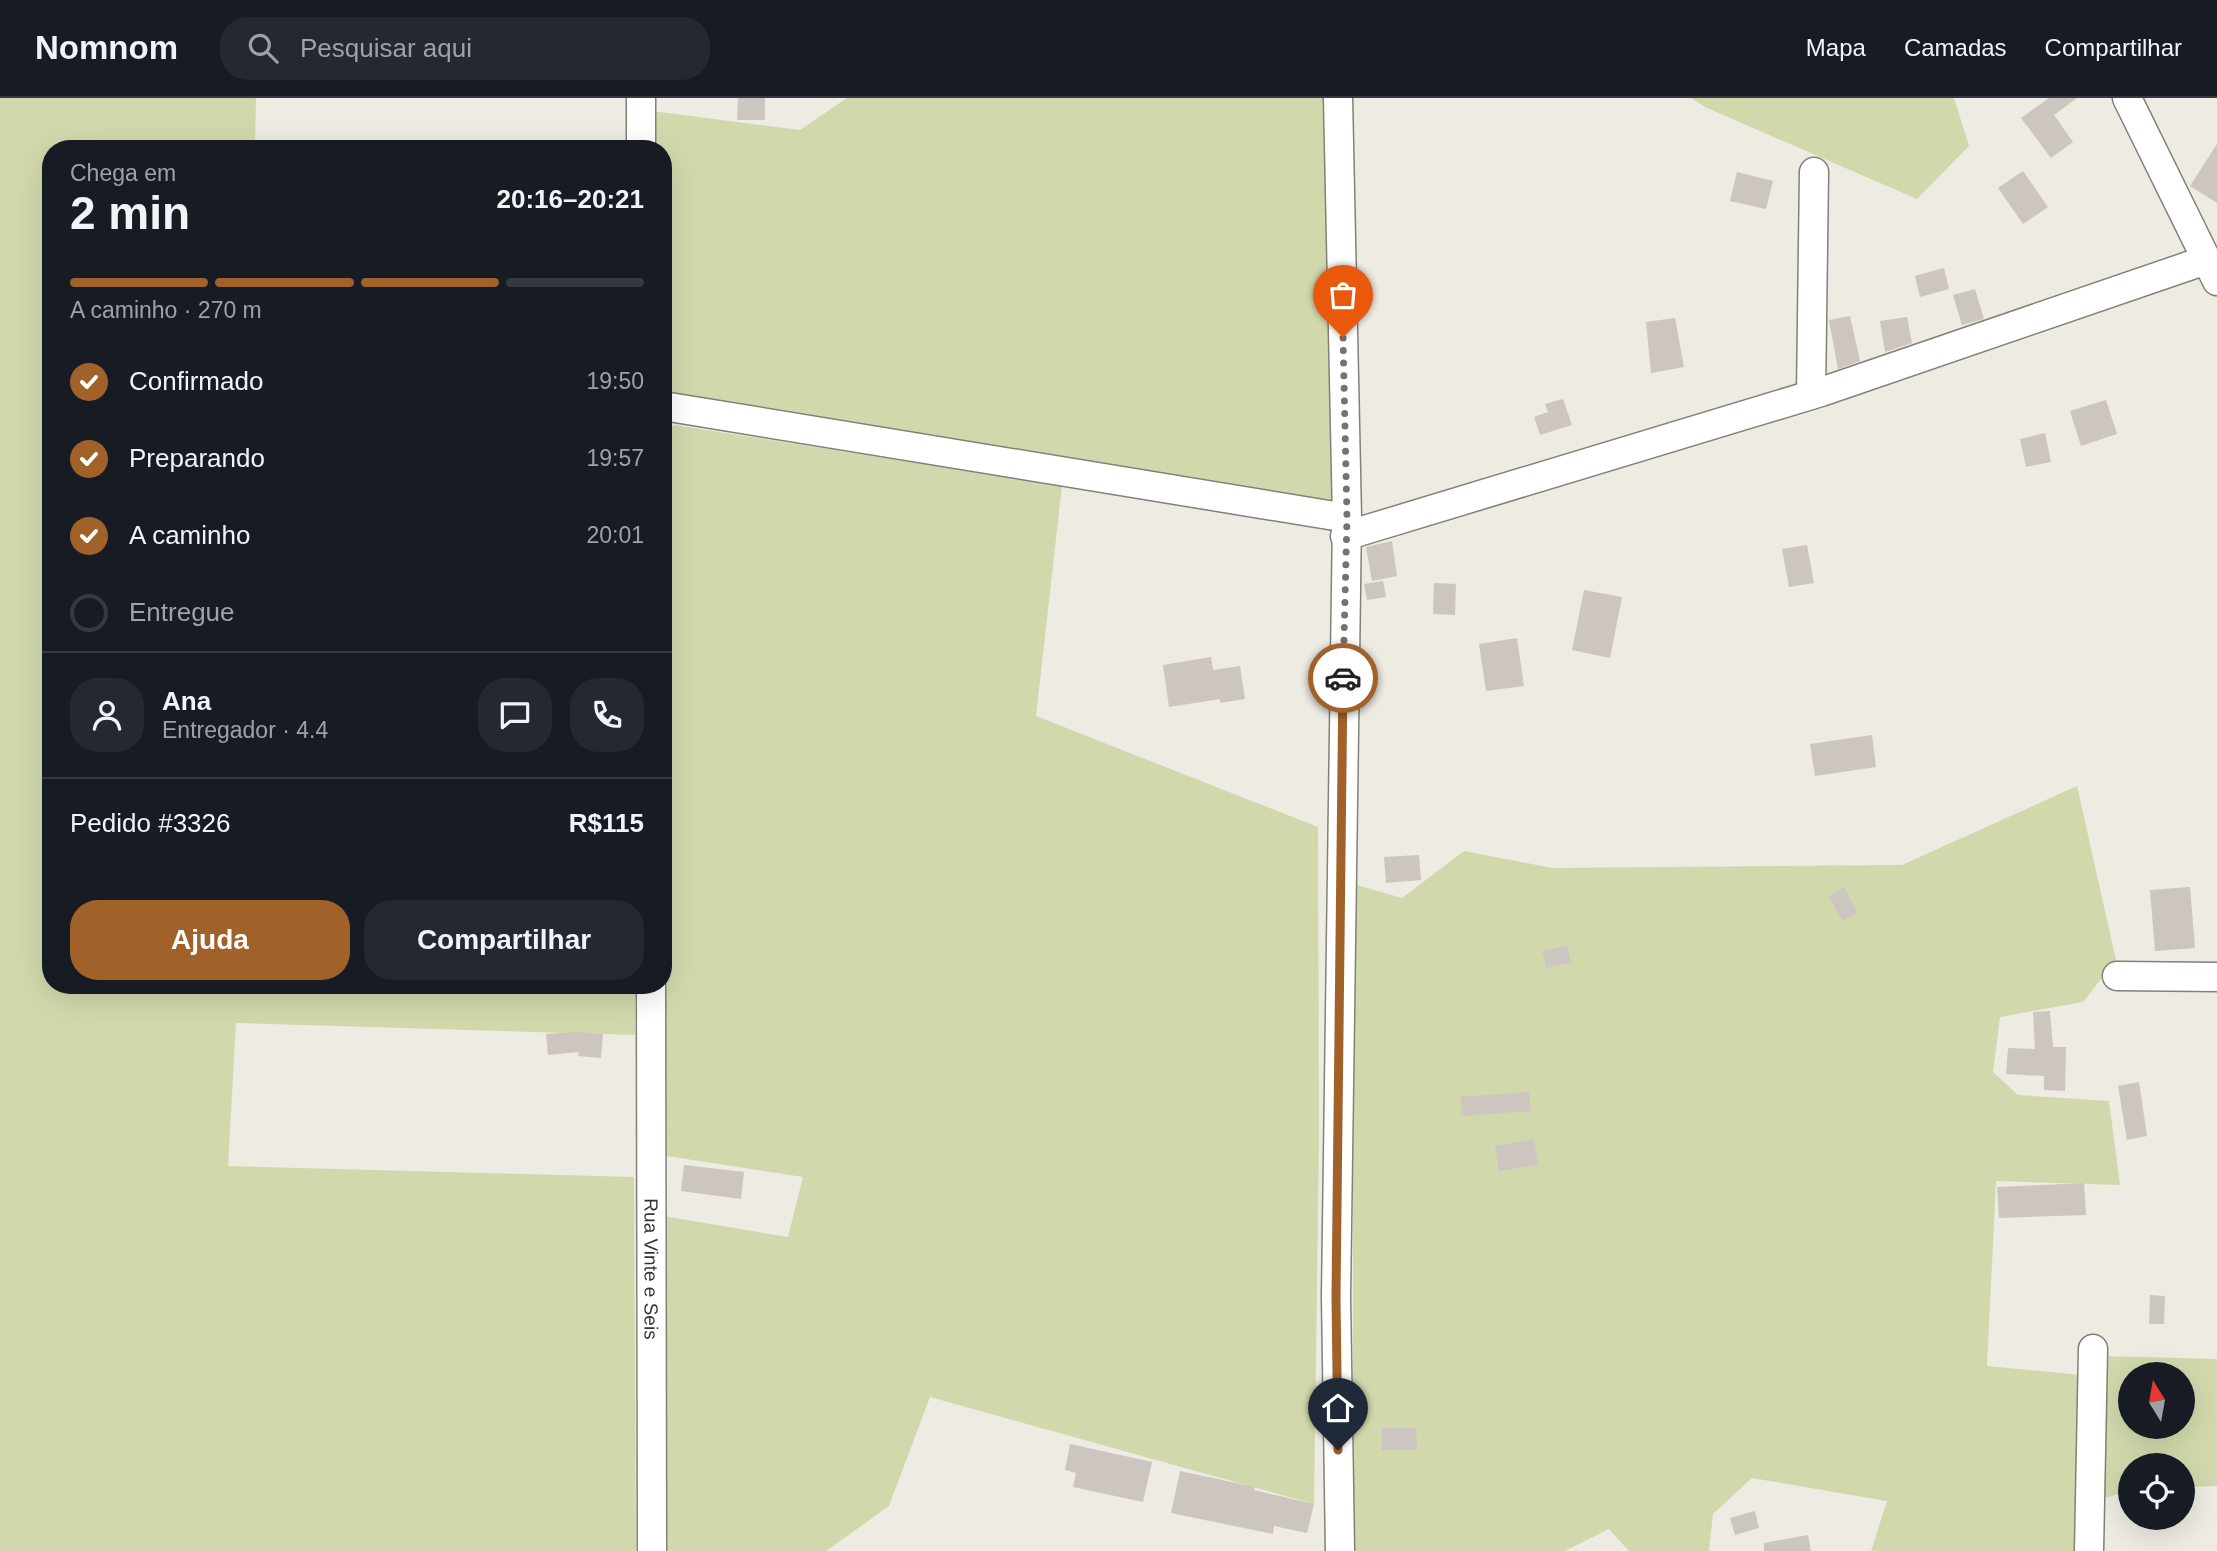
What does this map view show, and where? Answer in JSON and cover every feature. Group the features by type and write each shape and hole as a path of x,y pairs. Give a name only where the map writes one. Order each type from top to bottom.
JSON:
{"street":[{"path":"641,98 641,140"},
{"path":"1338,98 1346,527 1336,1297 1340,1551"},
{"path":"672,408 1346,527 1811,395 2212,270 2127,98"},
{"path":"1811,395 1814,172"},
{"path":"2117,976 2217,977"},
{"name":"Rua Vinte e Seis","path":"651,994 652,1551"},
{"path":"2089,1551 2093,1349"}],"green space":[{"path":"0,98 256,98 255,140 42,140 42,994 635,994 635,1035 236,1023 228,1166 634,1177 636,1551 0,1551"},
{"path":"847,98 1325,98 1336,490 1327,507 672,406 672,140 645,140 644,110 800,130"},
{"path":"1691,98 1954,98 1969,146 1917,199 1707,108"},
{"path":"672,426 1062,486 1036,716 1318,827 1319,1137 1314,1504 930,1397 889,1506 826,1551 658,1551 657,1215 788,1237 803,1177 654,1154 663,994 672,994"},
{"path":"2077,786 2116,960 2083,1002 2000,1017 1993,1072 2018,1095 2109,1101 2120,1185 1996,1181 1987,1366 2081,1375 2075,1551 1871,1551 1887,1501 1752,1478 1713,1514 1709,1551 1629,1551 1609,1529 1565,1551 1353,1551 1353,884 1402,898 1464,851 1552,868 1902,865"},
{"path":"2097,1356 2217,1359 2217,1486 2195,1487 2195,1453 2118,1453 2118,1494 2097,1500"}],"building":[{"path":"738,98 765,98 765,120 737,120"},
{"path":"2049,98 2077,98 2054,115 2073,142 2051,158 2021,118"},
{"path":"2217,144 2217,203 2190,186"},
{"path":"2023,171 2048,207 2023,224 1998,188"},
{"path":"1737,172 1773,181 1766,209 1730,201"},
{"path":"1944,268 1949,289 1920,297 1915,276"},
{"path":"1975,289 1984,319 1962,325 1953,295"},
{"path":"1850,316 1860,361 1838,369 1829,320"},
{"path":"1907,317 1912,343 1885,352 1880,321"},
{"path":"1675,318 1684,367 1651,373 1646,322"},
{"path":"1563,399 1572,425 1540,435 1534,417 1548,412 1545,404"},
{"path":"2106,400 2117,434 2081,446 2070,411"},
{"path":"2045,433 2051,462 2026,467 2020,439"},
{"path":"1392,541 1397,576 1372,581 1366,547"},
{"path":"1807,545 1814,583 1789,587 1782,549"},
{"path":"1383,581 1386,597 1367,600 1364,584"},
{"path":"1434,583 1456,584 1455,615 1433,614"},
{"path":"1584,590 1622,597 1610,658 1572,650"},
{"path":"1517,638 1524,686 1486,691 1479,644"},
{"path":"1211,657 1213,670 1240,666 1245,699 1220,703 1220,699 1169,707 1163,665"},
{"path":"1872,735 1876,767 1815,776 1810,744"},
{"path":"1419,855 1421,880 1386,883 1384,857"},
{"path":"1844,887 1858,913 1842,921 1829,896"},
{"path":"2190,887 2195,948 2155,951 2150,890"},
{"path":"1567,945 1571,963 1546,968 1542,951"},
{"path":"2050,1011 2053,1047 2066,1047 2065,1091 2044,1090 2044,1076 2006,1074 2008,1048 2035,1049 2033,1012"},
{"path":"546,1034 603,1034 601,1058 578,1056 579,1052 548,1055"},
{"path":"2139,1082 2147,1136 2127,1140 2118,1086"},
{"path":"1529,1092 1531,1111 1463,1116 1460,1097"},
{"path":"1534,1139 1538,1165 1499,1171 1495,1146"},
{"path":"684,1165 744,1172 741,1199 681,1191"},
{"path":"2084,1183 2086,1215 1999,1218 1997,1187"},
{"path":"2150,1295 2165,1296 2164,1324 2149,1324"},
{"path":"1382,1428 1416,1428 1417,1450 1382,1450"},
{"path":"1070,1444 1152,1462 1143,1502 1073,1487 1076,1473 1065,1470"},
{"path":"1180,1471 1255,1487 1254,1490 1314,1504 1307,1533 1274,1526 1273,1534 1171,1513"},
{"path":"1755,1511 1759,1528 1735,1535 1730,1518"},
{"path":"1808,1535 1811,1551 1764,1551 1764,1543"}],"way so far":[{"path":"1343,337 1347,518 1343,678"}],"route":[{"path":"1338,1450 1336,1297 1343,678"}]}
